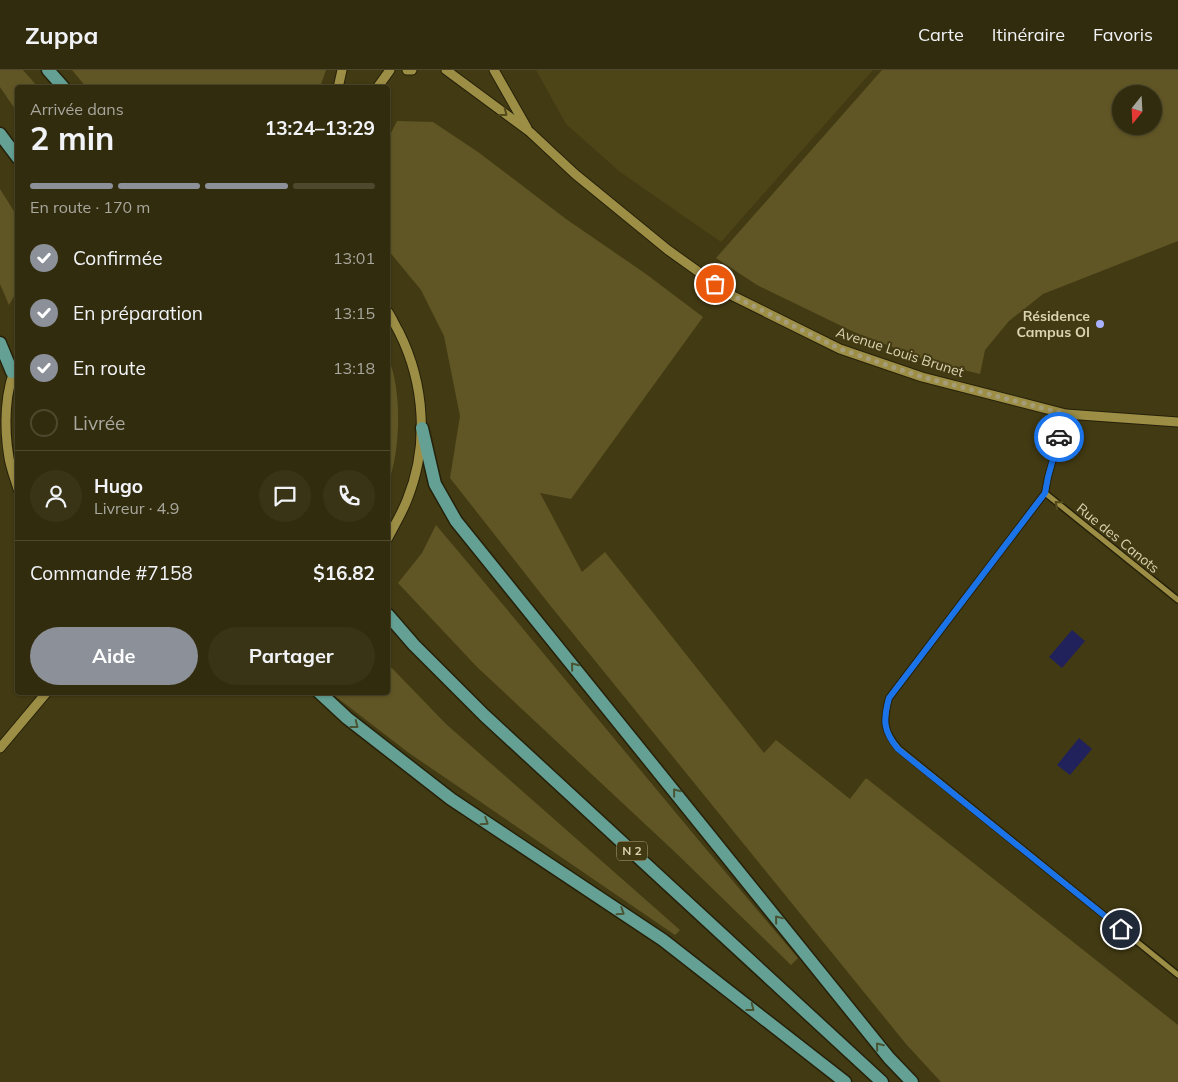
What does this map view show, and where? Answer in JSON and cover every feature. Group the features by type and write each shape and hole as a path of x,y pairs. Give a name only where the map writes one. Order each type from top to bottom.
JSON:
{"main road":[{"path":"48,70 61,85"},
{"path":"0,134 15,154"},
{"path":"0,343 15,367"},
{"path":"422,428 435,484 456,521 889,1058 912,1082"},
{"name":"N 2","path":"390,617 414,645 484,715 882,1082"},
{"path":"322,695 347,718 451,799 663,940 844,1082"}],"street":[{"path":"339,85 342,70"},
{"path":"379,85 390,70"},
{"path":"407,70 412,70"},
{"name":"Avenue Louis Brunet","path":"446,70 530,132 574,174 660,244 731,295 840,349 922,377 1066,414 1178,422"},
{"name":"Avenue Louis Brunet","path":"494,70 530,132"},
{"path":"390,316 408,350 418,389 422,428 418,465 407,501 390,534"},
{"path":"15,367 6,415 9,458 15,479"},
{"path":"1066,414 1045,493 889,698 885,715 887,733 898,749 1178,975"},
{"name":"Rue des Canots","path":"1045,493 1178,600"},
{"path":"0,748 44,695"}],"shaded area":[{"path":"0,70 23,70 36,85 15,85 15,109 0,87"},
{"path":"72,70 326,70 321,85 84,85"},
{"path":"536,70 873,70 721,242 620,172 566,124"},
{"path":"882,70 1178,70 1178,241 1043,294 1009,321 985,350 980,374 928,361 854,332 757,285 716,258"},
{"path":"397,121 433,122 478,152 566,219 646,274 703,317 571,499 540,493 582,572 605,552 764,753 776,740 850,799 866,778 1178,1025 1178,1082 941,1082 906,1044 549,604 450,478 460,416 444,336 421,290 390,252 390,135"},
{"path":"0,189 15,213 15,294 9,305 0,284"},
{"path":"390,363 398,403 397,437 390,476"},
{"path":"436,525 798,958 791,965 677,854 477,667 398,583 422,553"},
{"path":"1072,630 1085,641 1062,668 1049,657"},
{"path":"390,666 446,724 680,930 675,935 409,753 334,695 390,695"},
{"path":"1079,738 1092,749 1070,775 1057,765"}],"way so far":[{"path":"715,284 731,295 840,349 922,377 1066,414 1059,437"}],"place":[{"name":"Résidence Campus OI","path":"1100,324"}],"route":[{"path":"1059,437 1045,493 889,698 885,715 887,733 898,749 1121,929"}]}
